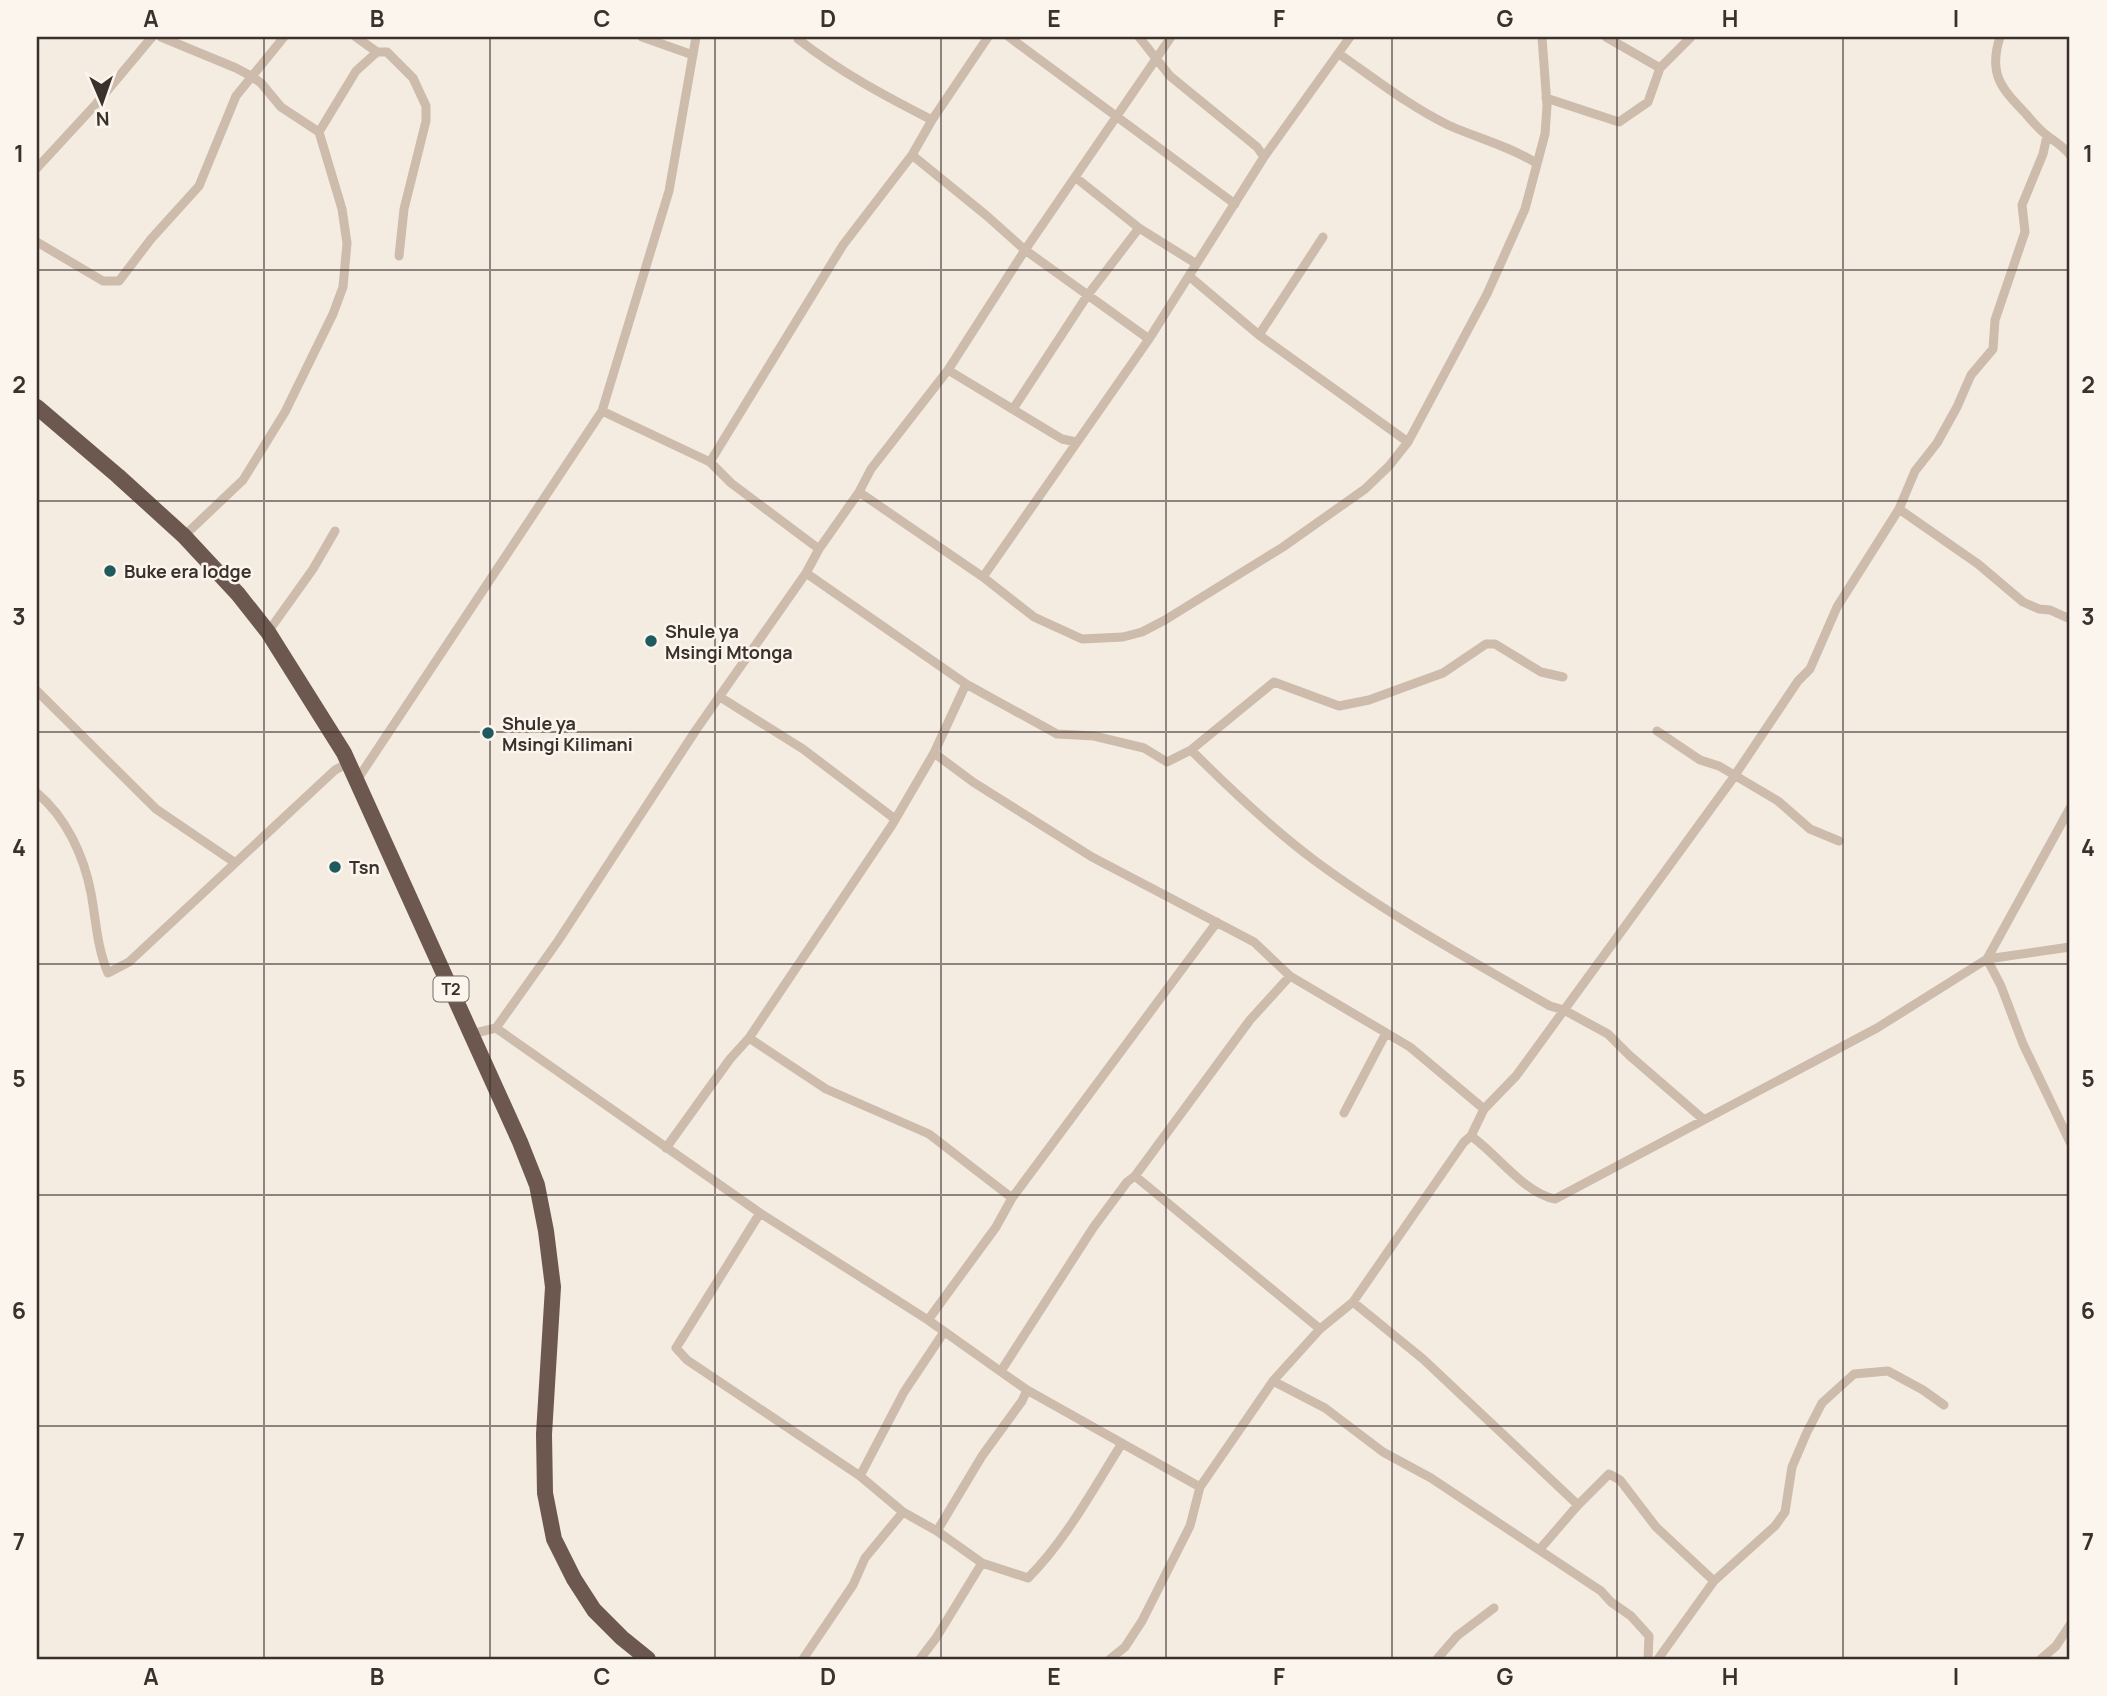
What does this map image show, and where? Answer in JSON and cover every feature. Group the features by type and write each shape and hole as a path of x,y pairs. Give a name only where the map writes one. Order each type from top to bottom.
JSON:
{"highway":[{"name":"T2","path":"37,407 118,475 184,536 237,594 268,632 348,763 537,1185 546,1231 552,1287 544,1434 545,1493 554,1539 574,1579 594,1610 648,1659"}],"street":[{"path":"37,168 96,104 152,37"},
{"path":"161,37 251,76 261,83 281,107 319,132 342,209 347,243 343,287 333,314 285,412 243,480 184,536"},
{"path":"37,242 103,281 118,281 150,239 199,186 236,96 284,37"},
{"path":"356,37 377,52 387,52 413,78 426,106 426,121 404,209 399,256"},
{"path":"642,37 693,55"},
{"path":"356,780 601,411 669,191 696,37"},
{"path":"800,37 799,39 825,60 932,120"},
{"path":"709,462 843,245 912,155 932,120 988,37"},
{"path":"1009,37 1235,204"},
{"path":"1139,37 1170,76 1257,147 1265,157"},
{"path":"471,1034 496,1028 558,941 806,573 871,469 948,370 1025,250 1171,37"},
{"path":"983,577 1149,339 1265,157 1350,37"},
{"path":"859,492 983,577 1034,617 1082,639 1123,637 1142,632 1166,620 1283,547 1334,513 1389,466 1408,442 1486,293 1525,209 1545,134 1546,98 1542,37"},
{"path":"1606,37 1660,68"},
{"path":"1546,98 1619,122 1648,102 1660,68 1691,37"},
{"path":"2000,37 1994,55 1996,75 2003,89 2070,155"},
{"path":"319,132 356,71 377,52"},
{"path":"1339,54 1446,124 1523,155 1536,163"},
{"path":"1110,1659 1125,1647 1142,1621 1190,1526 1200,1487 1273,1381 1320,1329 1353,1302 1464,1142 1471,1136 1484,1109 1516,1076 1735,775 1797,681 1810,669 1837,607 1899,509 1915,471 1937,443 1971,375 1993,349 1995,320 2025,232 2022,205 2048,136"},
{"path":"912,155 1025,250 1149,339"},
{"path":"1075,177 1139,228 1195,263"},
{"path":"1013,409 1087,296 1139,228"},
{"path":"1259,335 1323,237"},
{"path":"1189,276 1259,335 1400,439 1408,442"},
{"path":"948,370 1062,439 1076,442"},
{"path":"601,411 709,462 731,483 819,549"},
{"path":"1899,509 1978,565 2023,602 2070,619"},
{"path":"268,632 313,569 335,531"},
{"path":"806,573 966,684 1058,734 1094,736 1144,748 1167,762 1191,750 1274,682 1339,706 1369,700 1443,673 1486,644 1495,644 1541,672 1563,677"},
{"path":"666,1148 730,1059 749,1038 895,819 934,753 966,684"},
{"path":"37,691 156,809 234,862"},
{"path":"720,697 803,749 895,819"},
{"path":"1657,731 1700,760 1720,765 1778,801 1810,828 1839,841"},
{"path":"1191,750 1233,792 1314,860 1428,936 1550,1006 1564,1010 1608,1034 1703,1119"},
{"path":"934,753 973,782 1092,858 1254,942 1290,976 1410,1047 1484,1109"},
{"path":"37,793 68,831 84,862 102,958 108,973 129,962 335,770 348,763"},
{"path":"1987,958 2070,808"},
{"path":"928,1320 996,1227 1012,1198 1217,922"},
{"path":"1471,1136 1544,1197 1555,1199 1877,1028 1987,958 2070,947"},
{"path":"1987,958 2001,986 2023,1044 2070,1142"},
{"path":"1001,1371 1093,1228 1250,1020 1290,976"},
{"path":"496,1028 760,1213 928,1320 1027,1390 1200,1487"},
{"path":"1343,1113 1386,1033"},
{"path":"749,1038 826,1089 929,1134 1012,1198"},
{"path":"1135,1175 1320,1329"},
{"path":"760,1213 676,1348 687,1360 860,1476 902,1511 937,1531 982,1563 1028,1578 1067,1528 1122,1445"},
{"path":"1353,1302 1423,1359 1578,1505"},
{"path":"860,1476 904,1392 944,1332"},
{"path":"1658,1659 1714,1581 1775,1526 1785,1512 1792,1467 1822,1402 1854,1374 1888,1371 1944,1405"},
{"path":"1273,1381 1325,1408 1383,1452 1431,1478 1601,1591 1631,1616 1649,1636 1648,1659"},
{"path":"937,1531 982,1456 1027,1390"},
{"path":"1539,1549 1609,1474 1619,1480 1656,1527 1714,1581"},
{"path":"803,1659 853,1584 865,1559 902,1511"},
{"path":"920,1659 982,1563"},
{"path":"1437,1659 1457,1636 1494,1608"},
{"path":"2041,1659 2056,1646 2070,1625"}],"place":[{"name":"Buke era lodge","path":"110,571"},
{"name":"Shule ya Msingi Mtonga","path":"651,641"},
{"name":"Shule ya Msingi Kilimani","path":"488,733"},
{"name":"Tsn","path":"335,867"}]}
